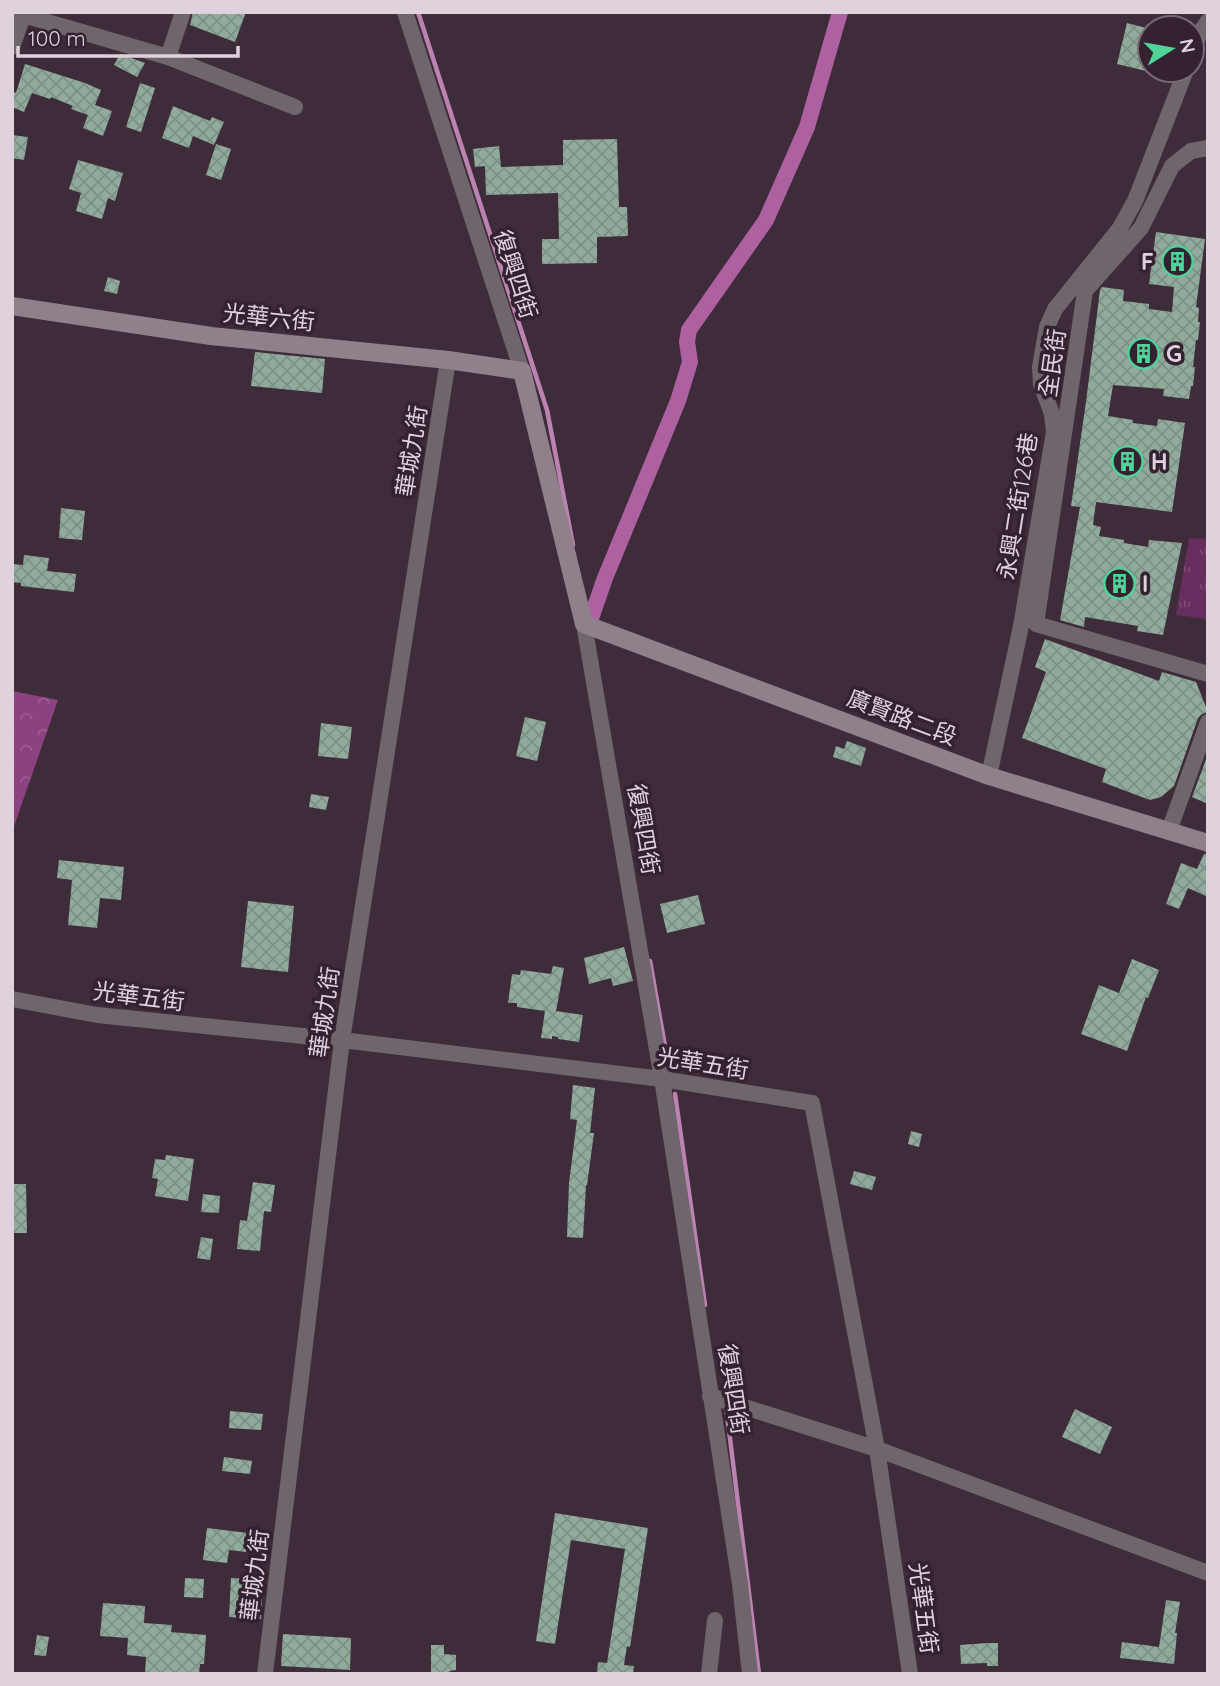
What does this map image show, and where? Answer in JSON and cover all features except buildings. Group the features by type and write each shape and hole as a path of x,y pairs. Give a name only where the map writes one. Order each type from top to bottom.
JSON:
{"street":[{"path":"168,57 183,12"},
{"name":"復興四街","path":"405,12 522,371 584,624 662,1079 740,1584 750,1674"},
{"path":"12,47 18,14 168,57 295,107"},
{"name":"永興二街126巷","path":"989,776 1021,626 1054,432 1052,414 1041,384 1040,367 1047,327 1055,309 1120,228 1135,201 1181,84"},
{"name":"全民街","path":"1208,148 1191,151 1172,166 1141,228 1085,291 1037,624 1208,674"},
{"name":"光華六街","path":"12,306 211,336 448,360 522,371"},
{"name":"華城九街","path":"265,1674 342,1040 448,360"},
{"name":"廣賢路二段","path":"584,624 989,776 1208,843"},
{"path":"1169,831 1208,722"},
{"name":"光華五街","path":"12,999 97,1015 342,1040 662,1079 812,1103 877,1449 911,1674"},
{"path":"710,1395 877,1449 1208,1573"},
{"path":"709,1674 715,1620"}],"green space":[{"path":"1189,538 1208,539 1208,619 1176,615"},
{"path":"12,691 58,700 12,832"}],"waterway":[{"path":"418,12 547,410 573,545"},
{"path":"589,624 605,578 678,401 690,362 687,342 689,330 766,220 807,127 840,12"},
{"path":"650,961 669,1069"},
{"path":"675,1094 705,1305"},
{"path":"726,1406 759,1674"}],"place":[{"name":"F","path":"1177,261"},
{"name":"G","path":"1143,353"},
{"name":"H","path":"1128,461"},
{"name":"I","path":"1119,583"}]}
